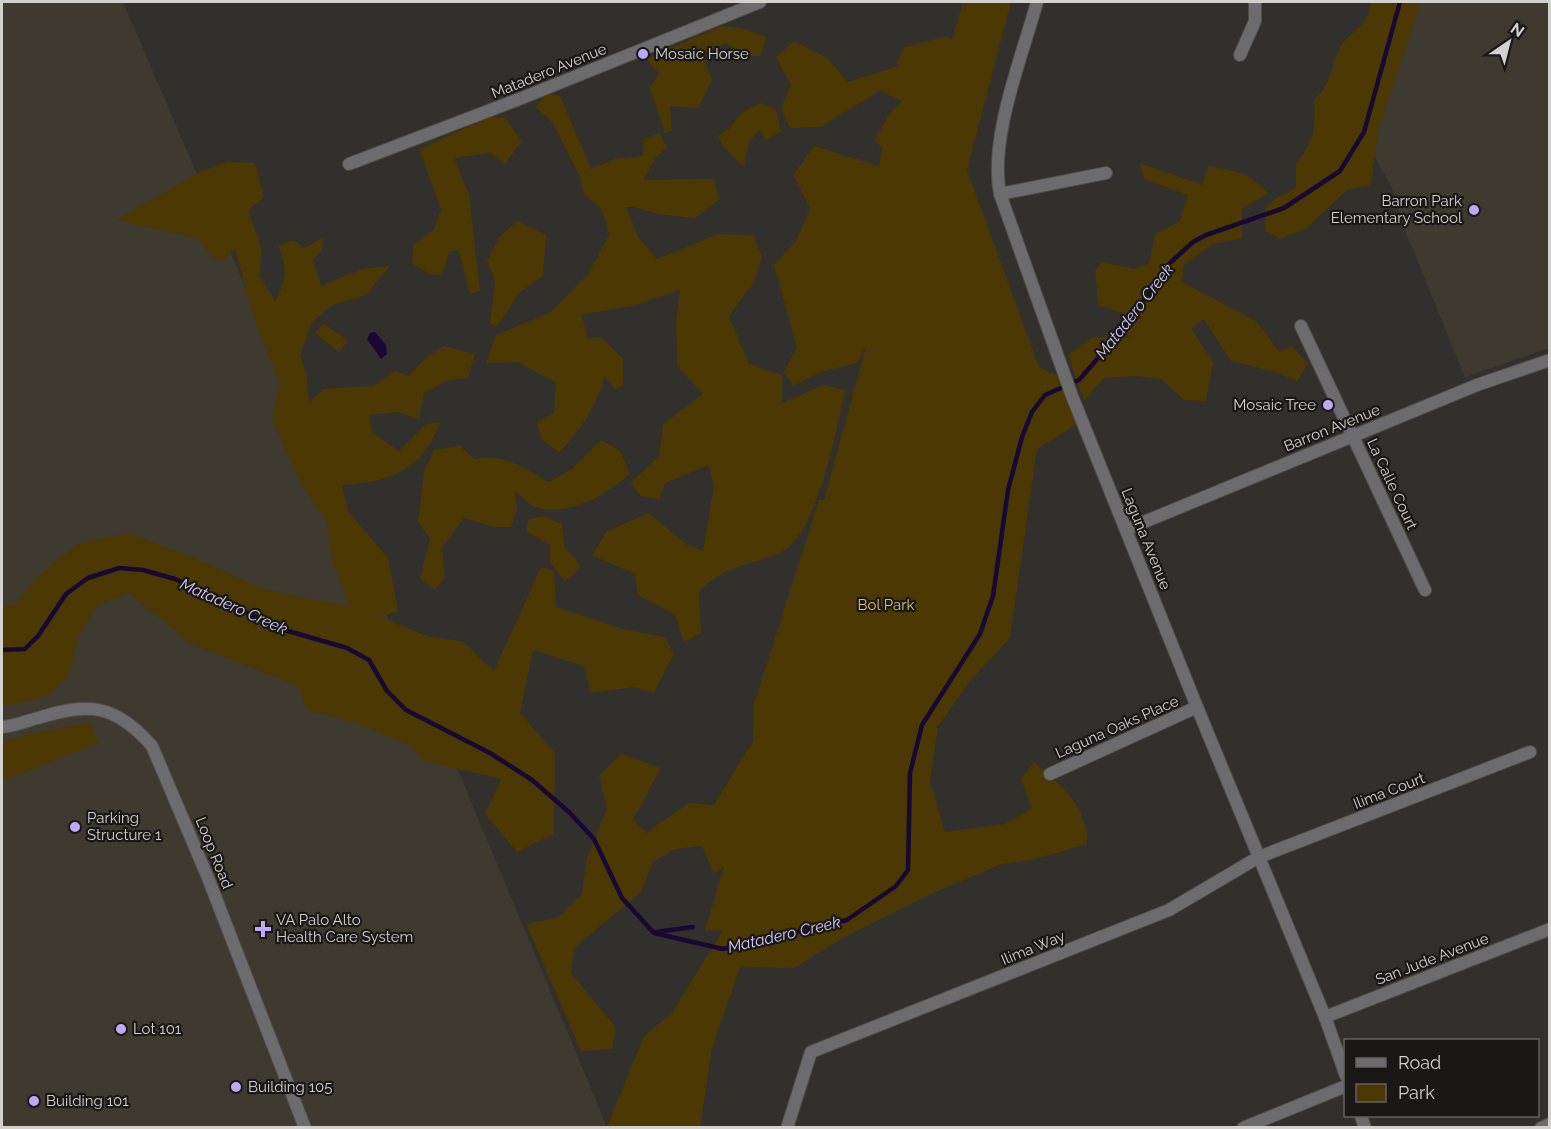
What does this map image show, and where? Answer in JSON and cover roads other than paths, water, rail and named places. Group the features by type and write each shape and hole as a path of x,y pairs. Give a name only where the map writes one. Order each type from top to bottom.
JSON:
{"street":[{"name":"Matadero Avenue","path":"349,164 533,94 760,2"},
{"name":"Laguna Avenue","path":"1037,2 999,138 996,176 1000,194 1072,396 1325,1017 1344,1070"},
{"path":"1240,54 1255,21 1256,2"},
{"path":"1000,194 1107,173"},
{"name":"La Calle Court","path":"1301,326 1425,590"},
{"name":"Barron Avenue","path":"1127,529 1477,385 1549,362"},
{"name":"Laguna Oaks Place","path":"1050,774 1197,707"},
{"name":"Loop Road","path":"2,727 68,708 94,709 114,714 138,730 152,746 208,878 305,1128"},
{"name":"Ilima Court","path":"1259,857 1530,752"},
{"name":"Ilima Way","path":"787,1128 811,1052 1169,910 1259,857"},
{"name":"San Jude Avenue","path":"1325,1017 1550,929"},
{"path":"1243,1128 1344,1087"},
{"path":"1542,1128 1550,1124"}],"waterway":[{"name":"Matadero Creek","path":"2,650 25,649 38,636 66,594 88,578 119,568 143,570 175,579 281,629 347,648 369,660 387,691 406,710 490,753 532,780 569,812 594,839 622,898 654,933 723,949 847,920 896,886 908,870 910,773 922,725 980,634 993,596 1008,490 1022,437 1032,412 1045,395 1079,380 1125,327 1171,262 1193,242 1206,235 1284,208 1340,171 1364,132 1400,2"},
{"path":"656,932 693,927"}],"place":[{"name":"Mosaic Horse","path":"643,54"},
{"name":"Barron Park Elementary School","path":"1474,210"},
{"name":"Mosaic Tree","path":"1328,405"},
{"name":"Parking Structure 1","path":"75,827"},
{"name":"VA Palo Alto Health Care System","path":"263,929"},
{"name":"Lot 101","path":"121,1029"},
{"name":"Building 105","path":"236,1087"},
{"name":"Building 101","path":"34,1101"}],"park label":[{"name":"Bol Park","path":"886,605"}]}
